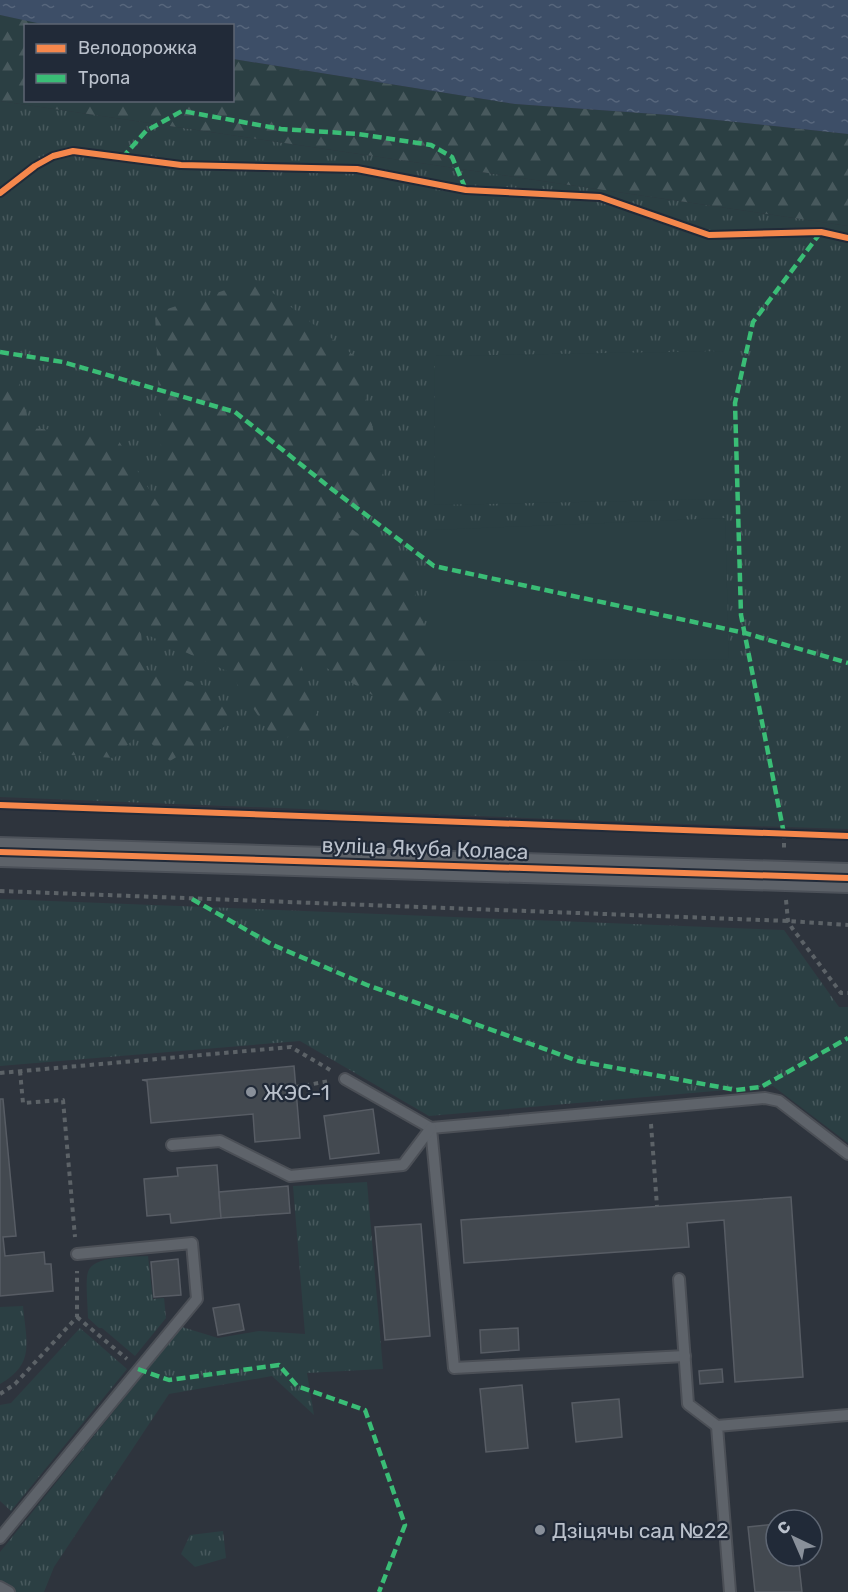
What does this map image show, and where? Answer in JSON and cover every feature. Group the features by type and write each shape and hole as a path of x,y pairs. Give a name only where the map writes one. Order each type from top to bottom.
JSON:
{"street":[{"name":"вуліца Якуба Коласа","path":"0,852 848,878"}],"lane":[{"path":"345,1079 431,1128 765,1098 779,1101 848,1154"},
{"path":"172,1145 220,1141 290,1176 403,1165 431,1128"},
{"path":"431,1128 454,1368 685,1356"},
{"path":"0,1538 197,1299 192,1243 76,1254"},
{"path":"679,1278 688,1404 717,1426 848,1415"},
{"path":"717,1426 730,1592"},
{"path":"0,1587 9,1592"}],"path":[{"path":"772,833 794,834"},
{"path":"0,891 848,925"},
{"path":"792,928 841,993 848,993"},
{"path":"0,1073 291,1047 345,1079"},
{"path":"0,1394 15,1384 77,1317 76,1254 63,1100 23,1103 21,1071"},
{"path":"296,1087 345,1079"},
{"path":"650,1108 657,1206"},
{"path":"77,1317 131,1363"}],"green space":[{"path":"0,15 46,24 24,24 24,102 234,102 234,59 515,104 669,115 848,134 848,226 0,101"},
{"path":"0,101 848,226 848,829 0,797"},
{"path":"256,280 357,358 387,491 338,519 408,570 450,713 396,709 296,650 322,727 275,741 229,672 141,632 144,669 205,686 235,720 170,761 140,733 114,758 0,750 0,463 3,459 0,455 0,373 18,377 30,428 115,435 164,513 155,313"},
{"path":"723,351 723,499 434,505 435,356"},
{"path":"725,518 729,659 434,661 434,530"},
{"path":"0,899 784,930 839,1007 848,1007 848,1143 773,1086 429,1116 300,1041 0,1066"},
{"path":"367,1182 383,1369 307,1373 314,1415 272,1376 169,1394 54,1567 44,1592 0,1592 0,1552 182,1327 218,1338 259,1331 305,1334 293,1186"},
{"path":"148,1256 153,1299 164,1298 166,1318 135,1356 88,1318 87,1276 91,1266 97,1262 124,1257"},
{"path":"23,1306 27,1341 24,1360 11,1376 0,1384 0,1307"},
{"path":"80,1328 127,1369 11,1511 0,1501 0,1405 11,1403"},
{"path":"223,1531 226,1558 195,1567 181,1554 190,1535"}],"water":[{"path":"0,0 848,0 848,134 669,115 515,104 234,59 234,24 42,24 0,15"}],"building":[{"path":"294,1066 300,1138 255,1142 253,1114 151,1123 147,1081 142,1080"},
{"path":"0,1099 3,1099 16,1236 3,1237 5,1256 44,1252 45,1264 51,1264 53,1291 0,1296"},
{"path":"373,1109 379,1153 330,1159 324,1116"},
{"path":"217,1165 221,1218 171,1223 170,1214 147,1216 144,1179 178,1176 177,1168"},
{"path":"288,1186 290,1213 221,1218 219,1192"},
{"path":"791,1197 803,1377 735,1382 724,1220 687,1223 689,1247 464,1263 461,1220"},
{"path":"421,1224 430,1336 385,1340 375,1227"},
{"path":"178,1259 181,1295 154,1297 151,1262"},
{"path":"239,1304 244,1330 218,1335 213,1308"},
{"path":"518,1328 519,1350 481,1353 480,1330"},
{"path":"722,1369 723,1382 700,1384 699,1371"},
{"path":"522,1385 528,1448 486,1452 480,1389"},
{"path":"619,1399 622,1437 576,1442 572,1403"},
{"path":"764,1525 764,1568 799,1568 802,1592 755,1592 748,1527"}],"marked path":[{"path":"122,158 146,131 182,111 281,129 358,134 431,145 452,157 466,190"},
{"path":"784,834 741,615 735,403 753,322 821,232"},
{"path":"0,352 63,362 235,412 434,566 745,633 848,663"},
{"path":"192,899 273,945 367,985 578,1061 736,1090 761,1087 848,1038"},
{"path":"138,1369 169,1380 279,1365 297,1386 365,1410 405,1525 379,1592"}],"cycle path":[{"path":"0,193 35,166 53,156 73,151 181,165 357,169 466,190 600,197 709,235 821,232 848,238"},
{"path":"0,805 848,836"},
{"path":"0,852 848,878"}],"place":[{"name":"ЖЭС-1","path":"251,1092"},
{"name":"Дзіцячы сад №22","path":"540,1530"}]}
